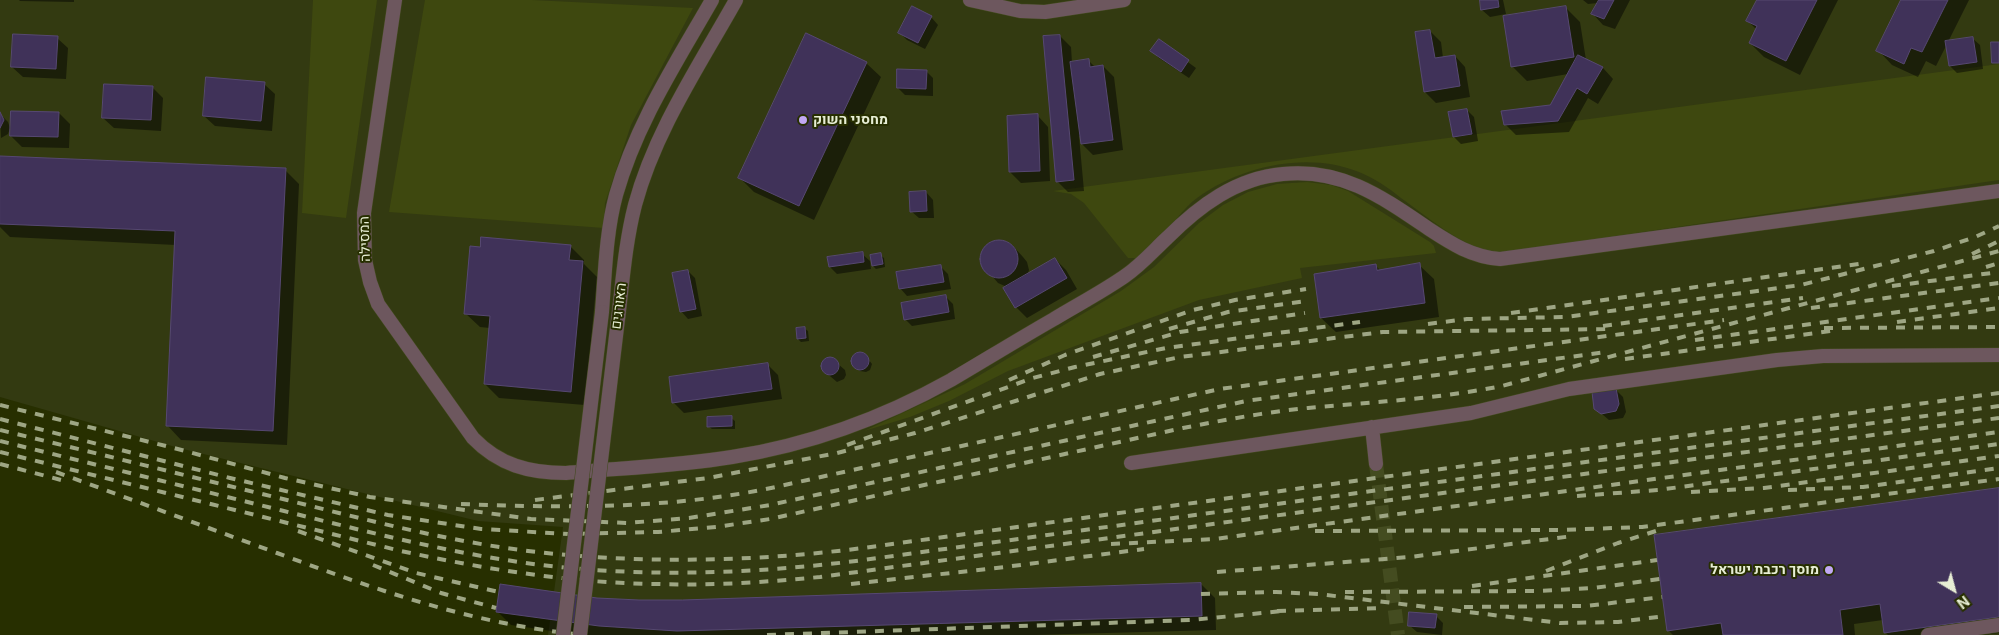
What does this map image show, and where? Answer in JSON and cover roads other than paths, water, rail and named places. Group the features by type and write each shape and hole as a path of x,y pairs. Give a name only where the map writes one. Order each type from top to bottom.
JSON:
{"street":[{"name":"המסילה","path":"395,0 365,201 363,230 366,265 373,294 384,315 480,445 503,462 521,469 542,472 566,473 729,458 778,448 828,434 886,412 952,379 1128,274 1150,256 1188,218 1211,200 1234,187 1280,174 1303,172 1326,175 1348,181 1390,202 1460,248 1479,256 1500,259 1999,191"},
{"name":"האורגים","path":"563,635 602,312 608,234 616,196 628,158 648,113 712,0"},
{"name":"האורגים","path":"580,635 619,311 635,206 645,174 665,125 736,0"},
{"path":"970,0 1020,11 1045,12 1124,0"},
{"path":"1131,463 1477,412 1569,389 1800,357 1999,355"},
{"path":"1372,427 1376,464"},
{"path":"1928,635 1999,625"}],"tunnel":[{"path":"1376,464 1398,635"}],"railway":[{"path":"1428,324 1467,319 1566,317 1801,285 1934,251 1975,237 1999,226"},
{"path":"1972,254 1999,241"},
{"path":"0,419 230,478 388,515 481,529 569,534 658,532 716,527 770,519 1183,428 1245,417 1308,408 1429,397 1502,386 1999,251"},
{"path":"1511,313 1866,263"},
{"path":"1986,267 1999,263"},
{"path":"1892,286 1999,272"},
{"path":"1811,308 1999,283"},
{"path":"1009,380 1065,355 1193,310 1235,300 1306,289"},
{"path":"1603,326 1803,298"},
{"path":"1695,340 1999,298"},
{"path":"1169,329 1228,312 1306,301"},
{"path":"1897,322 1999,308"},
{"path":"1093,357 1180,332 1305,313"},
{"path":"461,504 617,505 694,500 733,495 1220,389 1724,320"},
{"path":"847,445 1033,378 1075,367 1166,348 1360,322"},
{"path":"1824,328 1999,327"},
{"path":"535,500 708,478 837,453 915,433 1100,374 1180,357 1383,332 1612,329"},
{"path":"1625,359 1831,331"},
{"path":"0,405 174,448 285,478 370,497 531,519 627,523 689,518 770,505 1246,401 1606,352"},
{"path":"0,430 377,522 467,542 570,555 696,560 821,553 863,548 1999,393"},
{"path":"0,441 453,551 559,567 671,573 745,571 856,561 1999,406"},
{"path":"0,452 401,551 464,564 592,581 698,584 820,577 1999,418"},
{"path":"1111,544 1215,539 1999,432"},
{"path":"1577,496 1658,490 1999,444"},
{"path":"1691,492 1764,488 1999,456"},
{"path":"0,464 65,481"},
{"path":"1788,490 1863,487 1999,468"},
{"path":"56,472 391,593 467,615 545,630 586,635"},
{"path":"1315,531 1560,530 1642,527 1999,479"},
{"path":"298,531 416,573 499,592"},
{"path":"1546,571 1618,543 1656,531"},
{"path":"1217,572 1410,557 1573,536"},
{"path":"851,584 1144,549"},
{"path":"1472,586 1657,560"},
{"path":"373,565 441,593 496,608"},
{"path":"1345,592 1540,591 1594,588 1660,579"},
{"path":"1201,594 1276,592 1318,594 1560,623 1618,622 1665,616"},
{"path":"1464,607 1586,606 1662,597"},
{"path":"1277,611 1384,608"},
{"path":"767,635 1191,620 1283,611"}],"place":[{"name":"מחסני השוק","path":"803,120"},
{"name":"מוסך רכבת ישראל","path":"1829,570"}]}
